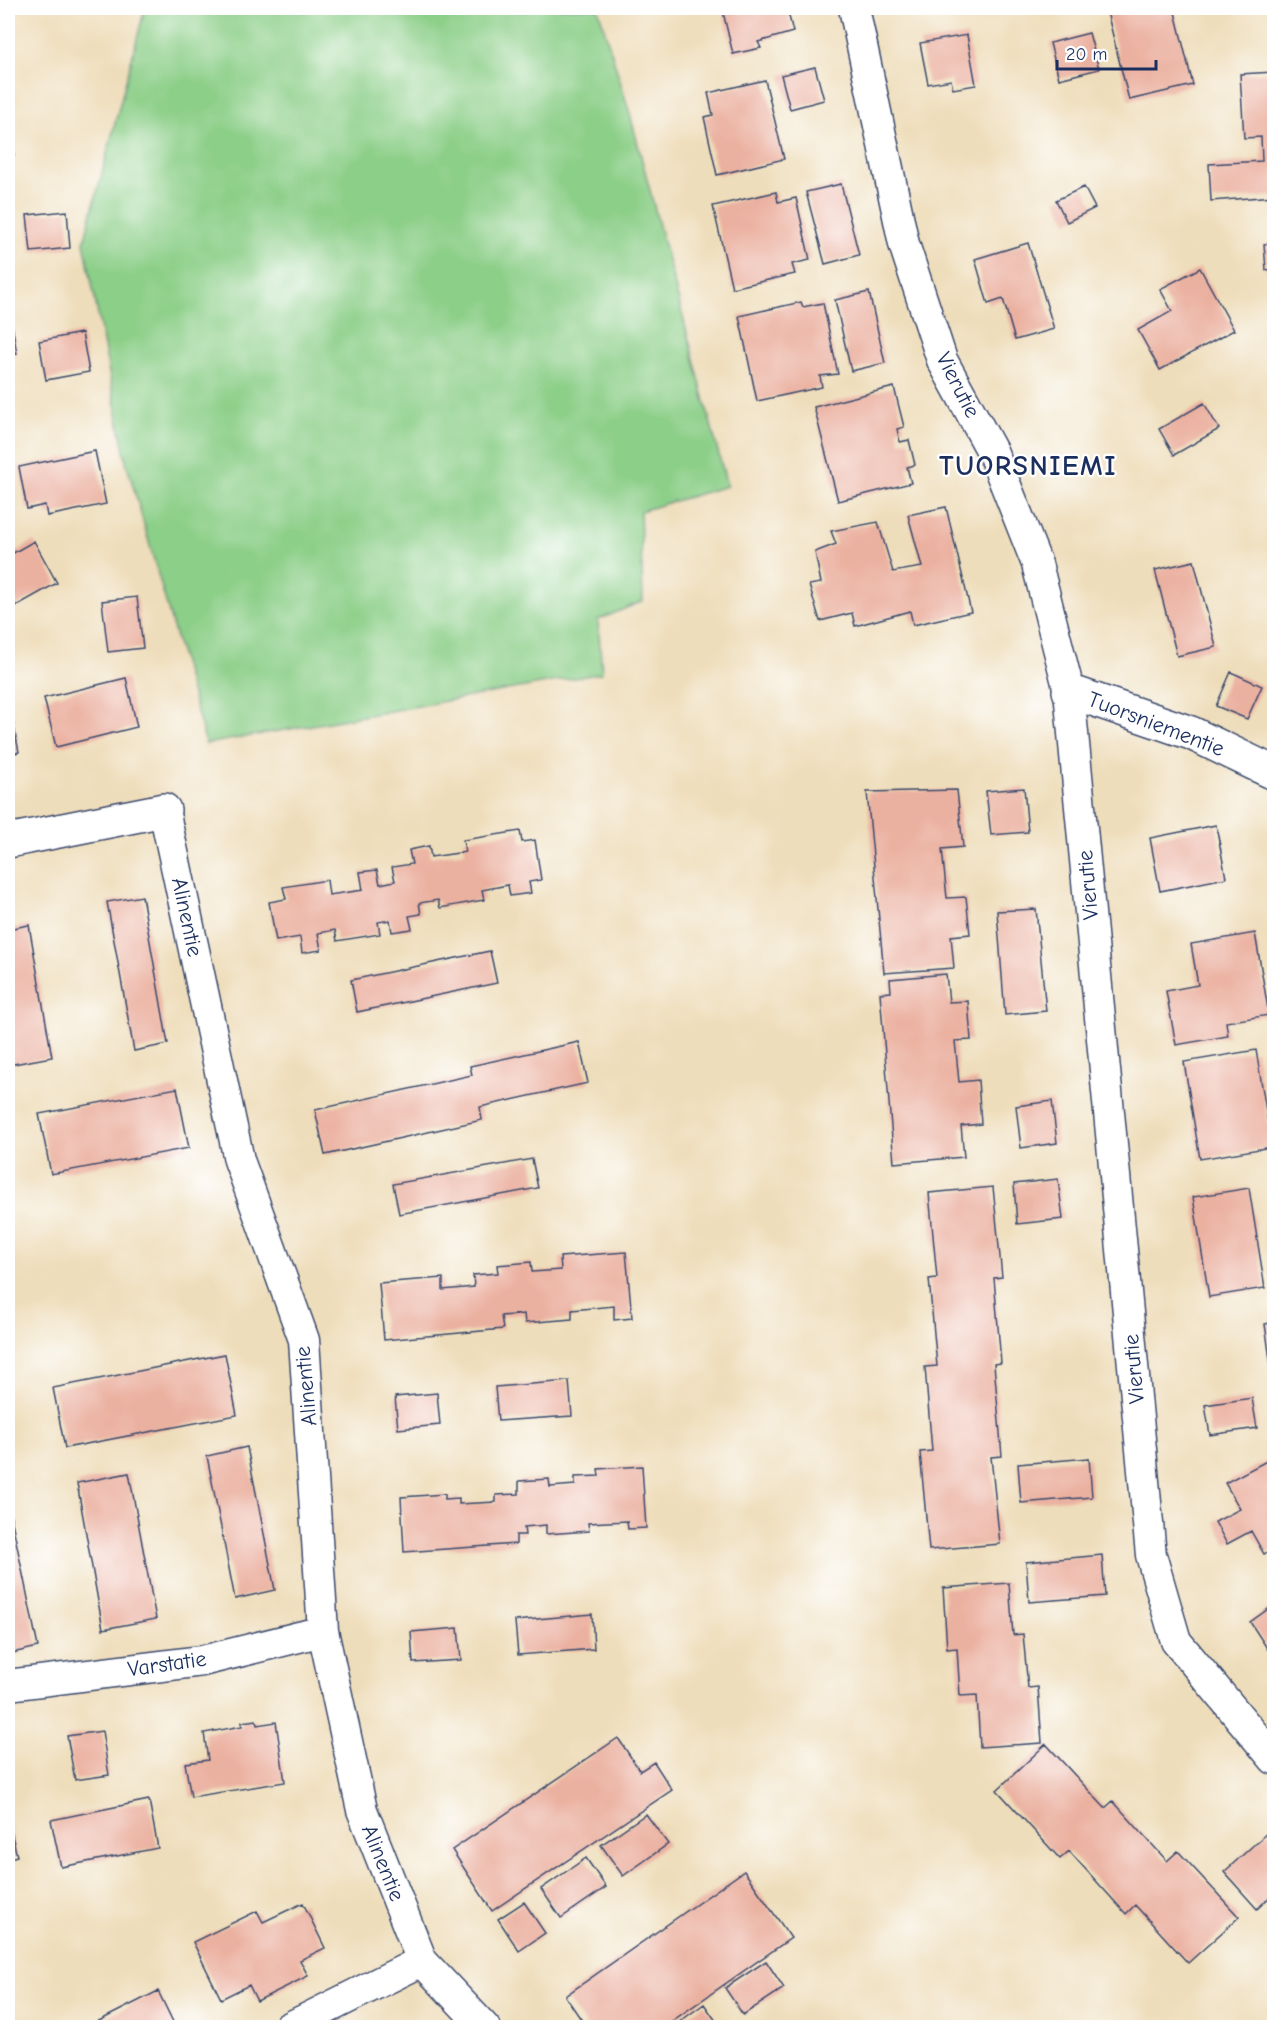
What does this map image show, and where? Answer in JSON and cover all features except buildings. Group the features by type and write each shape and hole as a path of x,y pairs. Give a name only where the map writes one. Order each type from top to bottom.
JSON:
{"street":[{"name":"Vierutie","path":"854,8 904,244 942,360 993,453 1037,564 1069,691 1151,1555 1176,1641 1275,1759"},
{"name":"Tuorsniementie","path":"1069,691 1191,732 1275,773"},
{"name":"Alinentie","path":"8,841 164,810 239,1160 304,1340 323,1630 362,1810 422,1961 485,2028"},
{"name":"Varstatie","path":"8,1685 202,1661 323,1630"},
{"path":"288,2028 422,1961"}],"green space":[{"path":"145,8 598,8 630,114 727,486 640,511 643,601 598,620 602,673 206,744 126,461 84,242"}],"district":[{"name":"TUORSNIEMI","path":"1028,466"}]}
